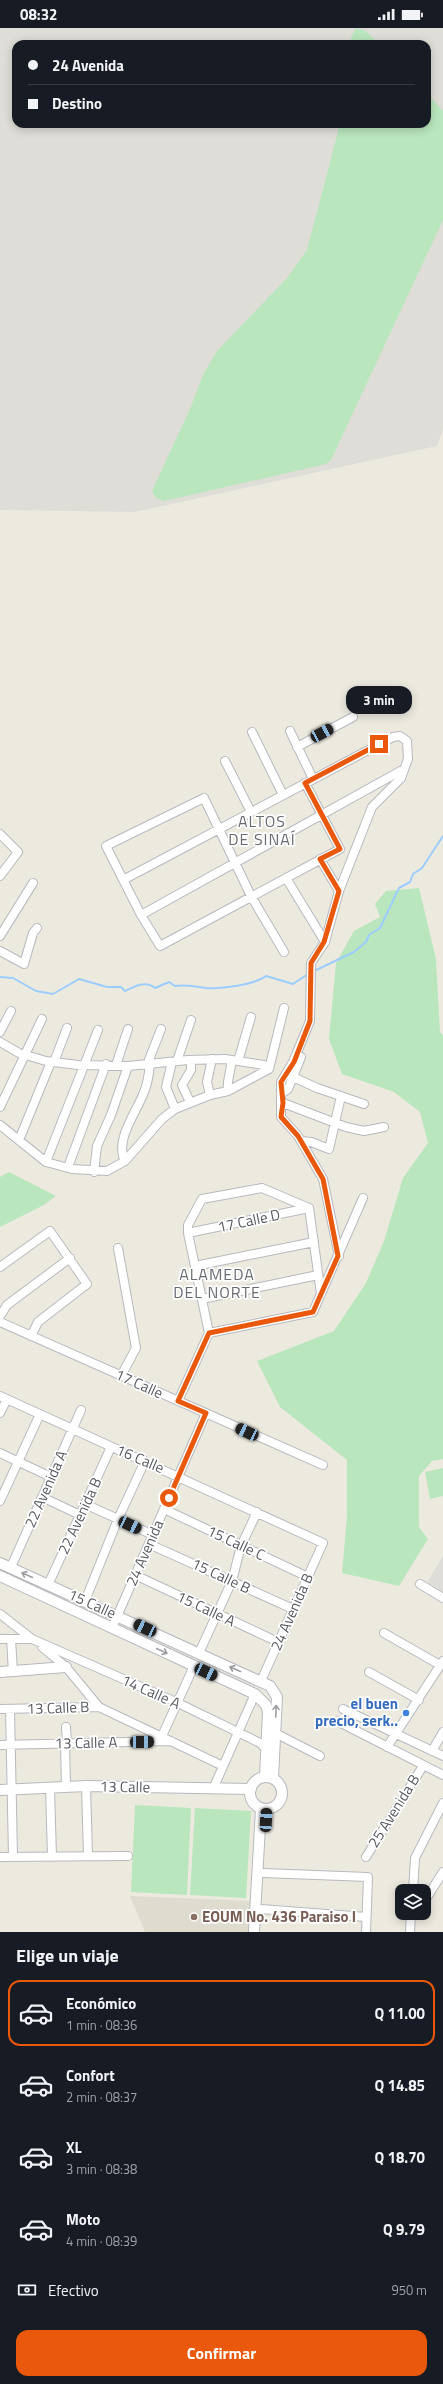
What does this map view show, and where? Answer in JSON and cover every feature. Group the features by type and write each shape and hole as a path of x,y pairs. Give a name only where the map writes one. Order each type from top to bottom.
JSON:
{"street":[{"path":"297,747 353,717"},
{"path":"290,731 313,779"},
{"path":"252,732 283,795"},
{"path":"123,880 393,737 400,736 406,741 408,759 401,778 372,807 339,891 324,942 311,963 310,1021 281,1090 283,1103 281,1117 301,1141 326,1186 338,1256"},
{"path":"224,761 251,812"},
{"path":"140,915 324,815 404,769"},
{"path":"284,952 251,896 204,798 106,846 140,915 160,946 251,896 340,849 324,815 305,783"},
{"path":"0,834 18,852 0,876"},
{"path":"320,859 339,891"},
{"path":"286,878 324,942"},
{"path":"0,936 33,883"},
{"path":"0,951 24,964 33,933 37,928"},
{"path":"270,1069 274,1044 284,1008"},
{"path":"0,1032 11,1011"},
{"path":"228,1092 227,1083 234,1060 251,1017"},
{"path":"0,1107 42,1019"},
{"path":"175,1109 166,1086 174,1061 191,1020"},
{"path":"19,1140 67,1028"},
{"path":"116,1065 128,1029"},
{"path":"126,1161 122,1155 122,1145 145,1090 148,1065 161,1029"},
{"path":"46,1162 98,1030"},
{"path":"0,1042 26,1055 53,1062 83,1065 106,1064 128,1066 212,1059 234,1060 264,1065 270,1069"},
{"path":"281,1090 288,1089 293,1077 303,1050 298,1049"},
{"path":"210,1095 207,1082 212,1059"},
{"path":"190,1102 182,1085 191,1070 191,1060"},
{"path":"68,1167 106,1064"},
{"path":"94,1172 97,1146 111,1115 128,1066"},
{"path":"0,1125 46,1162 94,1172 107,1171 126,1161 162,1119 175,1109 210,1095 228,1092 270,1069"},
{"path":"293,1077 364,1104"},
{"path":"301,1141 311,1142 329,1149 341,1096"},
{"path":"283,1103 346,1127 364,1131 384,1127"},
{"path":"178,1401 209,1333 188,1233 188,1225 202,1199 262,1188 309,1208 321,1294"},
{"path":"209,1333 313,1312 363,1198"},
{"name":"17 Calle D","path":"188,1233 309,1208"},
{"path":"0,1267 50,1231 87,1284 38,1322 31,1336"},
{"path":"195,1266 314,1242"},
{"path":"118,1248 136,1348 121,1376"},
{"path":"0,1316 7,1305 70,1258"},
{"path":"202,1299 318,1275"},
{"name":"17 Calle","path":"0,1322 323,1465"},
{"path":"0,1413 3,1397"},
{"name":"16 Calle","path":"3,1397 111,1447 179,1475 323,1543"},
{"name":"22 Avenida A","path":"11,1567 81,1410"},
{"name":"24 Avenida","path":"112,1628 206,1413"},
{"path":"0,1501 40,1414"},
{"name":"22 Avenida B","path":"48,1584 111,1447"},
{"path":"0,1453 51,1477"},
{"path":"85,1601 118,1519 145,1461"},
{"path":"42,1497 80,1515"},
{"path":"85,1504 153,1535"},
{"name":"15 Calle C","path":"164,1509 308,1577"},
{"path":"199,1653 232,1581 241,1546 257,1512"},
{"name":"24 Avenida B","path":"260,1681 323,1543"},
{"name":"15 Calle B","path":"149,1544 293,1609"},
{"name":"15 Calle","path":"0,1563 270,1686 277,1697 275,1733"},
{"name":"15 Calle A","path":"135,1575 278,1642"},
{"name":"15 Calle","path":"0,1576 258,1697"},
{"path":"420,1584 443,1598"},
{"name":"14 Calle A","path":"0,1614 32,1639 178,1703 260,1743 267,1750"},
{"path":"384,1633 442,1663 387,1747"},
{"name":"14 Calle A","path":"0,1639 32,1639"},
{"path":"11,1639 13,1672"},
{"path":"32,1639 66,1667 99,1707"},
{"path":"162,1736 194,1666"},
{"path":"0,1672 66,1667"},
{"path":"369,1672 419,1700"},
{"path":"213,1789 238,1732 258,1697 268,1712 267,1750 269,1778"},
{"name":"13 Calle B","path":"0,1709 99,1707 223,1766"},
{"path":"10,1709 12,1857"},
{"path":"343,1709 443,1756"},
{"path":"337,1721 443,1775"},
{"path":"66,1727 66,1787"},
{"path":"432,1751 443,1732"},
{"path":"269,1778 275,1733 320,1756"},
{"name":"13 Calle A","path":"0,1745 172,1742"},
{"name":"25 Avenida B","path":"366,1857 423,1766"},
{"path":"269,1778 282,1787 283,1797 276,1807 263,1809 251,1800 250,1789 255,1782 269,1778"},
{"path":"86,1786 88,1856"},
{"name":"13 Calle","path":"0,1790 86,1786 250,1789"},
{"path":"50,1788 52,1857"},
{"path":"413,1884 415,1858 443,1803"},
{"path":"260,1932 263,1872 263,1809"},
{"path":"254,1932 263,1809"},
{"path":"0,1857 128,1856"},
{"path":"263,1872 368,1877 366,1932"},
{"path":"431,1891 443,1872"},
{"path":"261,1909 366,1917"},
{"path":"410,1920 410,1932"}],"shaded area":[{"path":"0,28 443,28 443,429 437,446 135,512 0,510"},
{"path":"443,1556 443,1592 427,1582"},
{"name":"EOUM No. 436 Paraiso I","path":"130,1896 251,1901 249,1932 145,1932"}],"green space":[{"path":"355,29 364,30 375,40 351,40"},
{"path":"431,98 443,111 443,220 331,460 326,464 164,501 156,498 152,491 190,409 203,375 217,351 287,278 307,250 339,128 431,128"},
{"path":"419,888 436,959 440,1032 443,1036 443,1459 432,1461 419,1476 419,1527 428,1539 399,1586 342,1573 347,1516 347,1460 280,1407 257,1361 334,1331 366,1283 384,1241 403,1178 428,1143 420,1112 394,1092 342,1074 329,1039 336,963 354,931 380,917 375,904 386,891"},
{"path":"9,1172 56,1196 44,1205 0,1227 0,1177"},
{"path":"443,1468 443,1496 430,1499 425,1472"},
{"path":"135,1805 191,1808 187,1895 131,1892"},
{"path":"195,1808 251,1811 246,1898 190,1895"}],"waterway":[{"path":"312,972 354,952 366,942 369,935 380,928 399,888 410,882 413,874 422,868 443,836"},
{"path":"0,977 13,978 36,991 53,994 79,979 107,987 121,987 125,991 143,984 155,988 169,982 175,986 187,985 206,988 228,987 254,982 266,976 293,984 308,974"}],"place":[{"name":"el buen precio, serk..","path":"406,1713"},
{"name":"EOUM No. 436 Paraiso I","path":"194,1917"}],"district":[{"name":"ALTOS DE SINAÍ","path":"262,830"},
{"name":"ALAMEDA DEL NORTE","path":"217,1283"}],"route":[{"path":"169,1498 206,1413 178,1401 209,1333 313,1312 338,1256 326,1186 298,1136 281,1117 283,1103 281,1082 294,1062 298,1049 308,1030 310,1021 311,963 324,942 339,891 320,859 340,849 324,815 305,783 379,744"}]}
